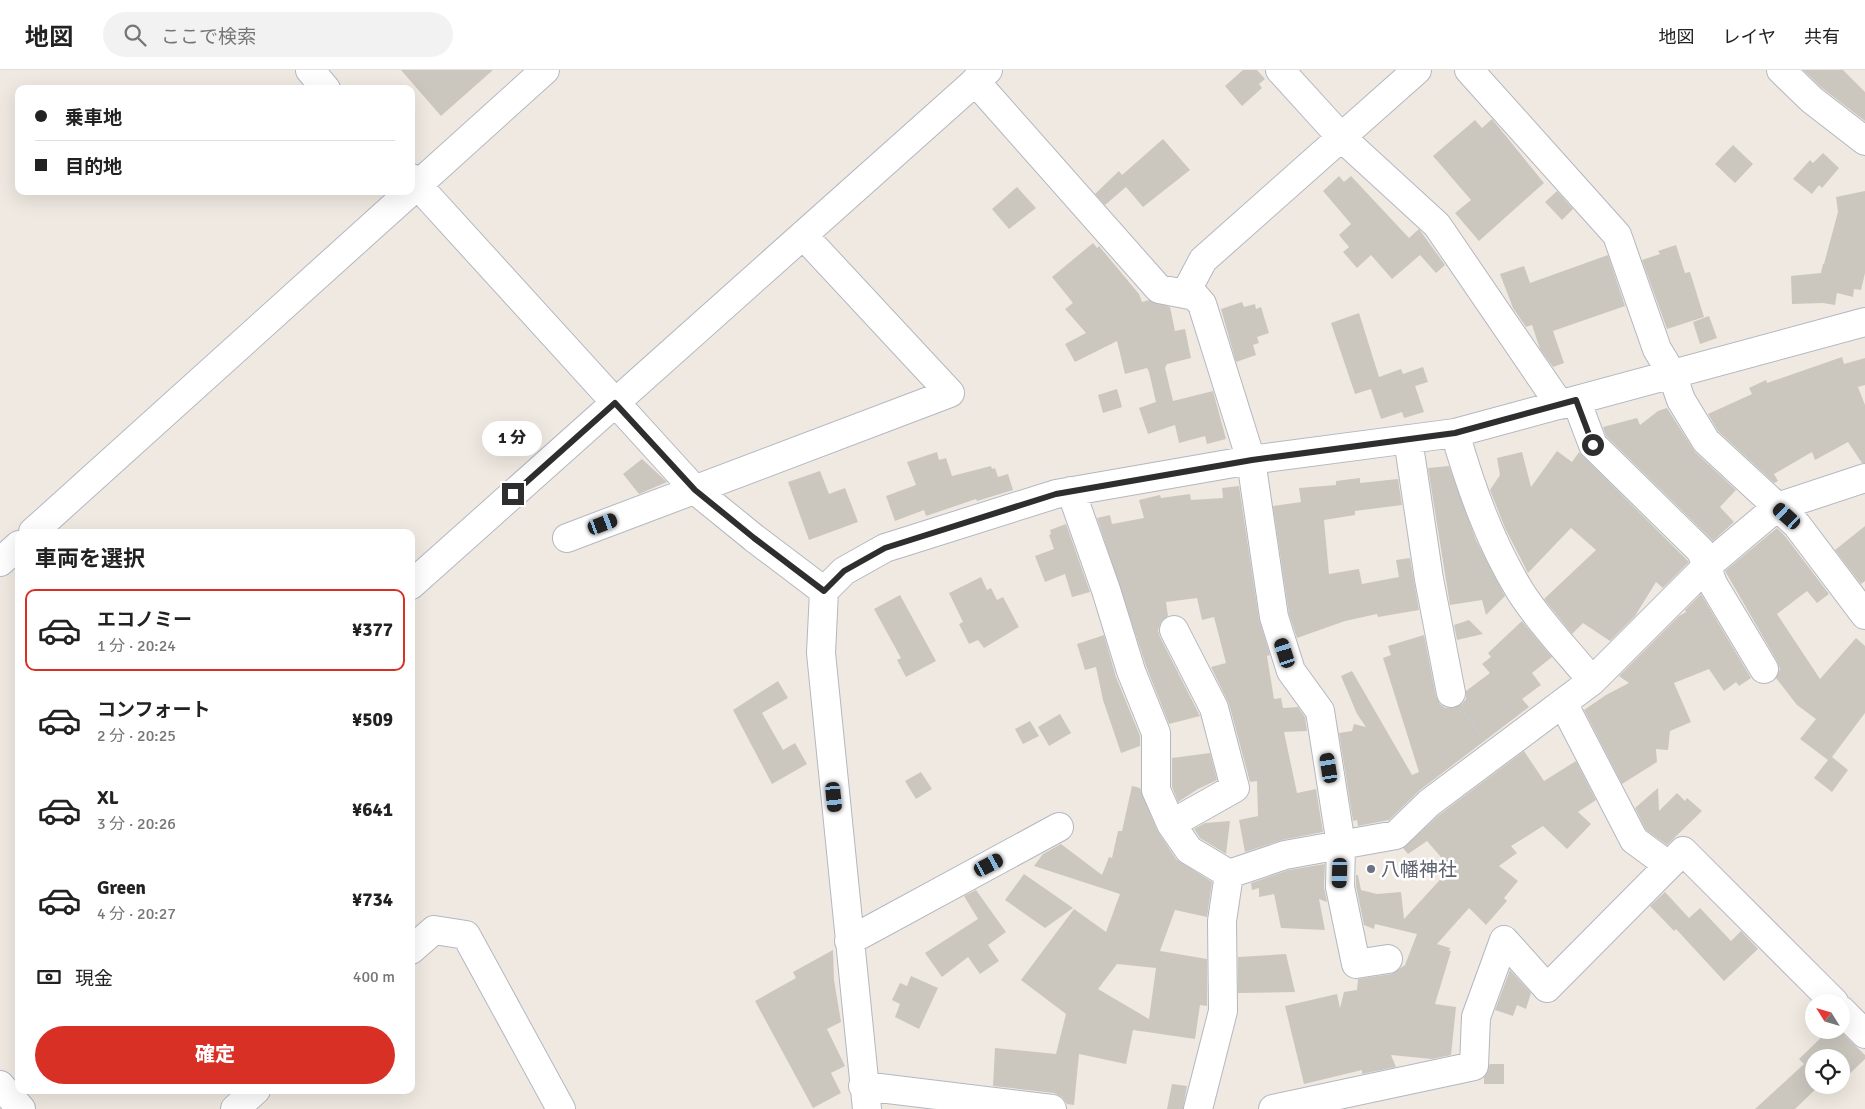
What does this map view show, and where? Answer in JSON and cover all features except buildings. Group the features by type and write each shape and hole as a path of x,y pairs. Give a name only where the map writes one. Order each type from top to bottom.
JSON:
{"street":[{"path":"310,70 323,85"},
{"path":"415,184 545,70"},
{"path":"1280,70 1341,137 1437,224 1568,402 1593,445 1701,551 1713,584 1764,669"},
{"path":"1185,294 1204,260 1417,70"},
{"path":"1469,70 1617,234 1657,349 1672,374 1681,400 1706,441 1797,525 1865,614"},
{"path":"1781,70 1812,100 1865,141"},
{"path":"415,581 982,76 1159,289 1195,296 1202,304 1252,460 1274,617 1291,671 1320,711 1341,845 1340,887 1356,964 1388,959"},
{"path":"415,188 695,490 824,591"},
{"path":"36,529 403,195"},
{"path":"566,538 950,393 803,235"},
{"path":"1052,1109 865,1097 821,653 824,591 844,571 885,548 1056,494 1252,460 1455,433 1865,322"},
{"path":"1455,433 1472,492 1502,559 1522,593 1592,681"},
{"path":"1408,439 1429,578 1451,693"},
{"path":"1071,491 1106,590 1132,672 1156,733 1156,790 1170,824 1189,850 1229,874 1285,855 1396,834 1430,803 1592,681 1707,566 1777,507 1865,478"},
{"path":"0,562 15,549"},
{"path":"1170,824 1235,788 1214,708 1174,630"},
{"path":"1562,703 1634,840 1668,865"},
{"path":"849,941 1059,827"},
{"path":"1273,1109 1474,1066 1476,1017 1504,940 1547,988 1683,851 1826,994"},
{"path":"1198,1109 1224,1011 1222,921 1229,874"},
{"path":"415,947 434,930 466,935 561,1109"},
{"path":"1850,1019 1865,1034"},
{"path":"0,1085 21,1109"},
{"path":"235,1109 252,1094"}],"path":[{"path":"1451,693 1494,754"}],"place":[{"name":"八幡神社","path":"1371,869"}],"route":[{"path":"513,494 615,403 695,490 824,591 844,571 885,548 1056,494 1252,460 1455,433 1576,400 1593,445"}]}
